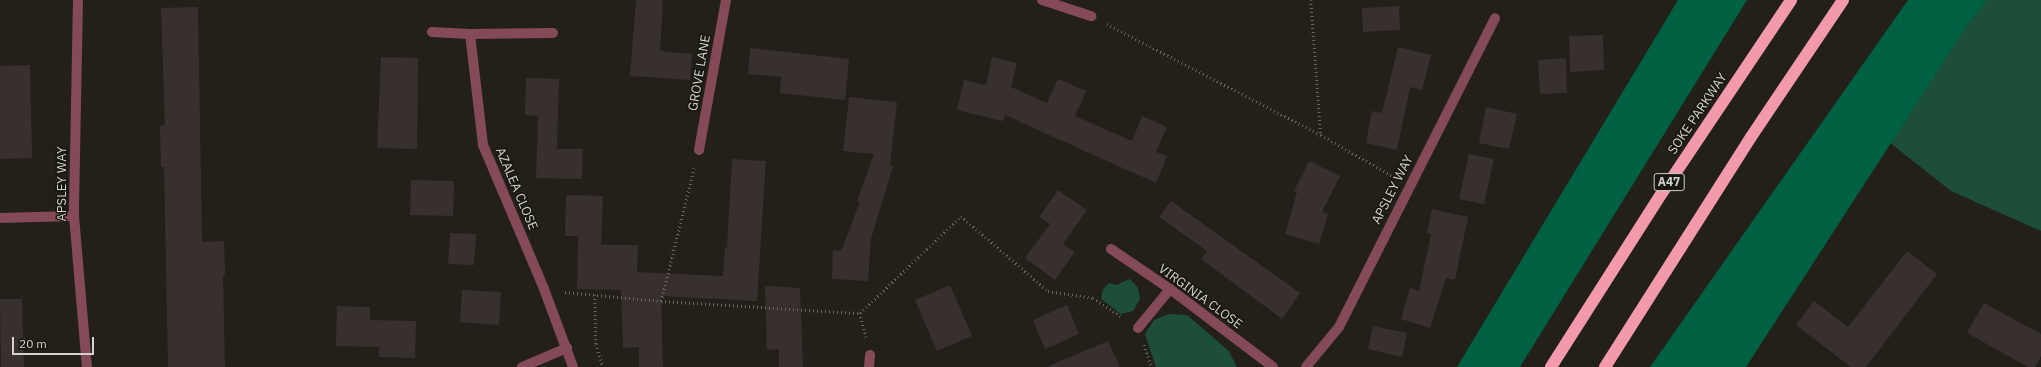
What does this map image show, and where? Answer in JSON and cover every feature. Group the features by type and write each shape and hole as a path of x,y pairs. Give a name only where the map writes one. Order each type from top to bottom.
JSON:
{"highway":[{"name":"SOKE PARKWAY","path":"1551,367 1662,193 1792,0"},
{"path":"1605,367 1750,137 1843,0"}],"street":[{"name":"APSLEY WAY","path":"78,0 74,216 87,367"},
{"name":"GROVE LANE","path":"699,150 726,0"},
{"path":"1042,0 1092,16"},
{"name":"APSLEY WAY","path":"1306,367 1339,327 1495,18"},
{"path":"432,32 470,34 553,33"},
{"name":"AZALEA CLOSE","path":"470,34 483,145 544,289 573,367"},
{"path":"0,218 74,216"},
{"name":"VIRGINIA CLOSE","path":"1111,249 1170,289 1273,367"},
{"path":"1138,328 1170,289"},
{"path":"522,367 566,348"},
{"path":"869,367 870,355"}],"path":[{"path":"1311,0 1321,135"},
{"path":"1092,16 1321,135 1410,186"},
{"path":"661,301 699,150"},
{"path":"544,289 661,301 860,313 961,216 1048,291 1093,298 1138,328 1152,367"},
{"path":"595,295 596,344 604,367"},
{"path":"860,313 870,355"}],"green space":[{"path":"1678,0 1747,0 1520,367 1457,367"},
{"path":"1908,0 1987,0 1968,24 1746,367 1650,367"},
{"path":"1977,0 2041,0 2041,231 1951,191 1875,131"},
{"path":"1130,279 1138,288 1140,299 1133,311 1121,314 1101,299 1103,289 1109,283 1116,285"},
{"path":"1168,314 1187,315 1229,351 1237,367 1156,367 1145,334 1154,320"}],"building":[{"path":"636,0 663,0 660,51 692,54 690,80 630,76"},
{"path":"1399,6 1400,30 1363,32 1362,8"},
{"path":"198,7 202,242 224,241 225,274 223,275 225,367 168,367 164,167 161,167 160,126 165,125 161,8"},
{"path":"1603,35 1604,70 1570,72 1569,36"},
{"path":"1398,47 1431,55 1422,90 1410,87 1397,150 1366,143 1372,111 1382,113"},
{"path":"750,48 849,59 845,100 780,93 781,77 748,74"},
{"path":"381,57 418,58 417,149 377,148"},
{"path":"992,57 1017,63 1011,87 1047,103 1058,79 1086,91 1075,116 1132,141 1142,116 1167,127 1156,152 1167,156 1156,183 1005,115 1003,121 957,110 964,80 986,85"},
{"path":"1566,58 1567,93 1540,94 1538,60"},
{"path":"30,65 32,158 0,159 0,66"},
{"path":"526,78 559,79 557,149 583,149 582,179 536,178 538,116 525,115"},
{"path":"849,97 897,102 890,165 893,166 871,239 868,281 832,279 833,250 841,251 860,202 857,201 874,154 843,151"},
{"path":"1486,107 1517,114 1509,149 1479,143"},
{"path":"1469,154 1494,159 1484,204 1459,199"},
{"path":"732,159 766,161 757,301 661,296 663,367 639,367 639,347 623,348 621,290 577,289 578,236 565,236 566,195 603,196 601,245 638,245 637,272 723,276 725,248 727,248"},
{"path":"1309,161 1340,176 1322,212 1328,214 1319,244 1285,234 1297,192 1294,191"},
{"path":"411,180 454,181 453,216 410,215"},
{"path":"1058,190 1087,210 1063,244 1075,252 1055,280 1025,258 1050,224 1039,217"},
{"path":"1171,201 1300,293 1282,319 1201,259 1207,251 1159,217"},
{"path":"1432,209 1468,217 1455,280 1446,278 1430,328 1401,319 1410,288 1419,291 1431,234 1427,233"},
{"path":"450,233 476,234 474,265 448,264"},
{"path":"1907,251 1937,274 1866,367 1851,367 1796,325 1814,301 1848,327"},
{"path":"950,285 972,336 937,351 915,300"},
{"path":"765,286 800,288 803,367 779,367 779,349 767,350"},
{"path":"462,290 501,292 499,325 460,322"},
{"path":"0,299 22,299 24,367 1,367"},
{"path":"1984,303 2041,334 2041,356 2035,367 2028,367 1967,333"},
{"path":"1067,305 1079,334 1045,349 1033,320"},
{"path":"337,306 370,307 370,320 416,321 415,358 379,357 379,347 336,346"},
{"path":"1373,326 1407,333 1402,357 1368,349"},
{"path":"1108,341 1120,367 1046,367"}]}
